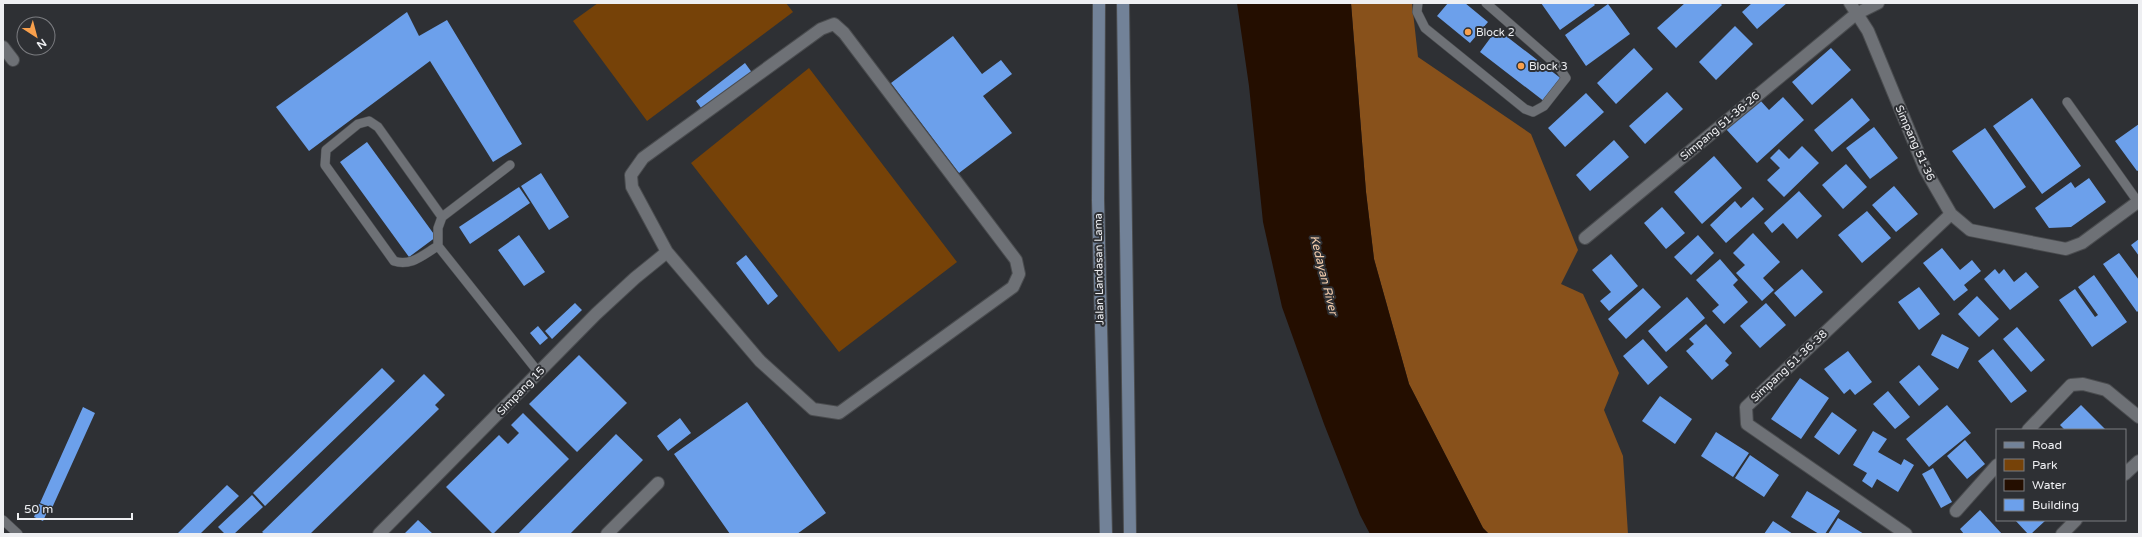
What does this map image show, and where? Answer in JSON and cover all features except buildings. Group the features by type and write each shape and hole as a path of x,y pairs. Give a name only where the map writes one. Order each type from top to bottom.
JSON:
{"main road":[{"name":"Jalan Landasan Lama","path":"1099,3 1098,200 1106,534"},
{"path":"1123,3 1130,534"}],"street":[{"name":"Simpang 51-36","path":"1850,3 1868,31 1925,169 1952,214 1970,230 2066,249 2082,243 2138,202"},
{"name":"Simpang 51-36-26","path":"1585,238 1856,14 1878,3"},
{"path":"834,24 844,32 1016,260 1019,274 1013,286 839,413 813,409 760,361 667,252 632,187 631,175 643,158 821,29 834,24"},
{"path":"3,46 13,60"},
{"name":"Simpang 51-36-38","path":"1906,534 1747,424 1746,407 1952,214"},
{"name":"Simpang 15","path":"379,534 596,314 635,278 667,252"},
{"path":"2029,429 2071,385 2083,384 2106,390 2139,417"},
{"path":"2126,473 2139,461"},
{"path":"1956,511 1996,466"},
{"path":"607,534 658,482"},
{"path":"2062,534 2075,521"}],"lane":[{"path":"1418,3 1417,12 1425,28 1525,109 1533,112 1544,106 1566,78 1558,66 1486,3"},
{"path":"2067,102 2138,202"},
{"path":"438,246 411,263 401,264 394,261 325,164 326,150 358,124 369,121 378,127 442,217"},
{"path":"510,165 442,217 438,228 438,246 539,373"},
{"path":"3,520 18,534"}],"green space":[{"path":"598,3 786,3 793,12 647,121 573,21"},
{"path":"809,68 957,262 839,352 691,163"}],"shaded area":[{"path":"1351,3 1412,3 1418,57 1531,134 1578,250 1561,284 1583,294 1619,373 1604,410 1623,456 1628,534 1489,534 1483,528 1409,384 1374,259 1366,192"}],"water":[{"name":"Kedayan River","path":"1237,3 1351,3 1366,192 1374,259 1409,384 1483,528 1489,534 1370,534 1360,515 1324,424 1282,307 1263,222 1249,86"}],"place":[{"name":"Block 2","path":"1468,32"},
{"name":"Block 3","path":"1521,66"}]}
